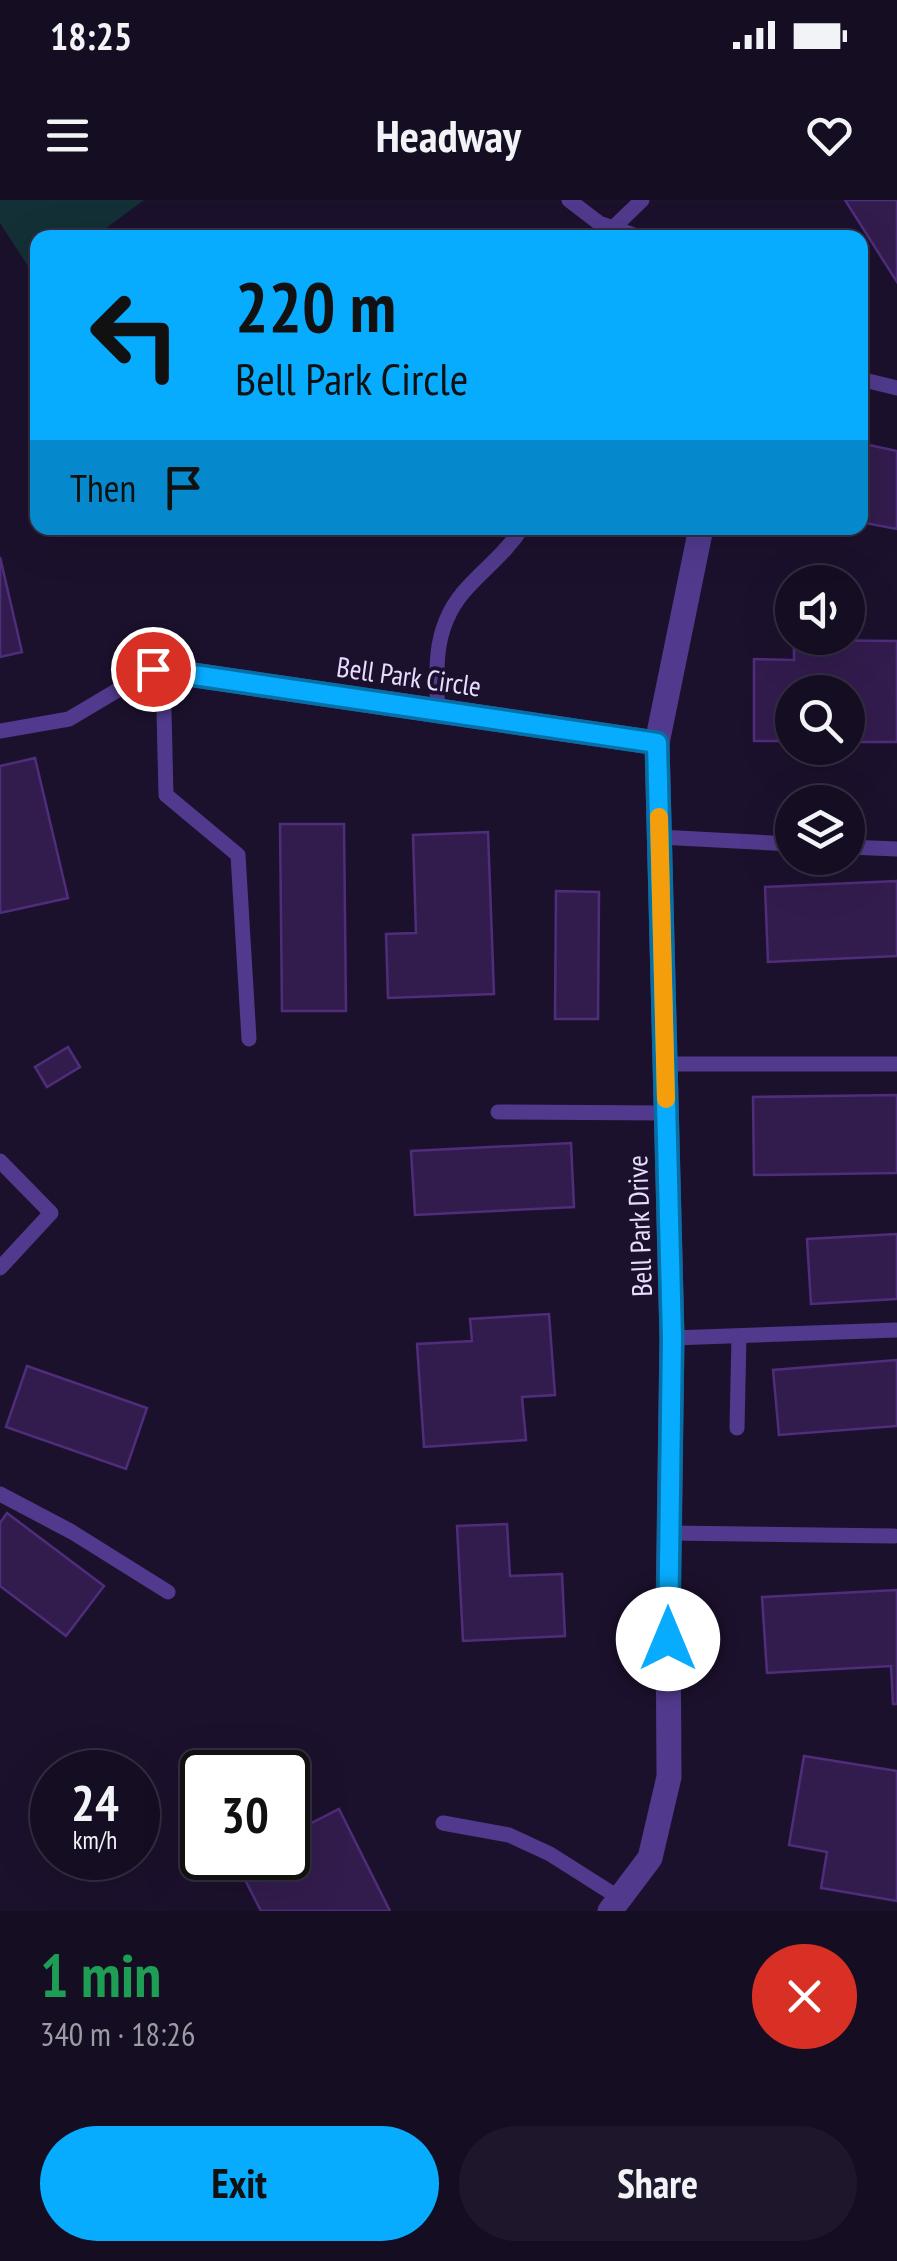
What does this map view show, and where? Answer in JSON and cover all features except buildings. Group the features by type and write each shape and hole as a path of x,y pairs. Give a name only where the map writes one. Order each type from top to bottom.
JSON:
{"street":[{"name":"Bell Park Drive","path":"615,1905 650,1858 670,1777 672,1338 657,743 701,535"},
{"name":"Bell Park Circle","path":"158,670 657,743"}],"lane":[{"path":"569,200 599,224 619,230"},
{"path":"613,228 642,200"},
{"path":"868,381 897,388"},
{"path":"438,711 435,662 444,620 465,589 517,535"},
{"path":"0,731 68,719 158,670 166,795 238,855 249,1039"},
{"path":"659,837 775,843"},
{"path":"865,848 897,850"},
{"path":"665,1064 897,1064"},
{"path":"498,1112 666,1113"},
{"path":"0,1161 51,1214 0,1268"},
{"path":"672,1338 897,1330"},
{"path":"736,1428 740,1336"},
{"path":"0,1494 72,1532 168,1592"},
{"path":"669,1533 894,1536"},
{"path":"443,1823 509,1835 550,1854 615,1905"}],"green space":[{"path":"0,200 144,200 103,230 30,230 30,269 0,223"}],"slow traffic":[{"path":"659,817 666,1099"}],"route":[{"path":"153,669 657,743 672,1338 668,1639"}]}
